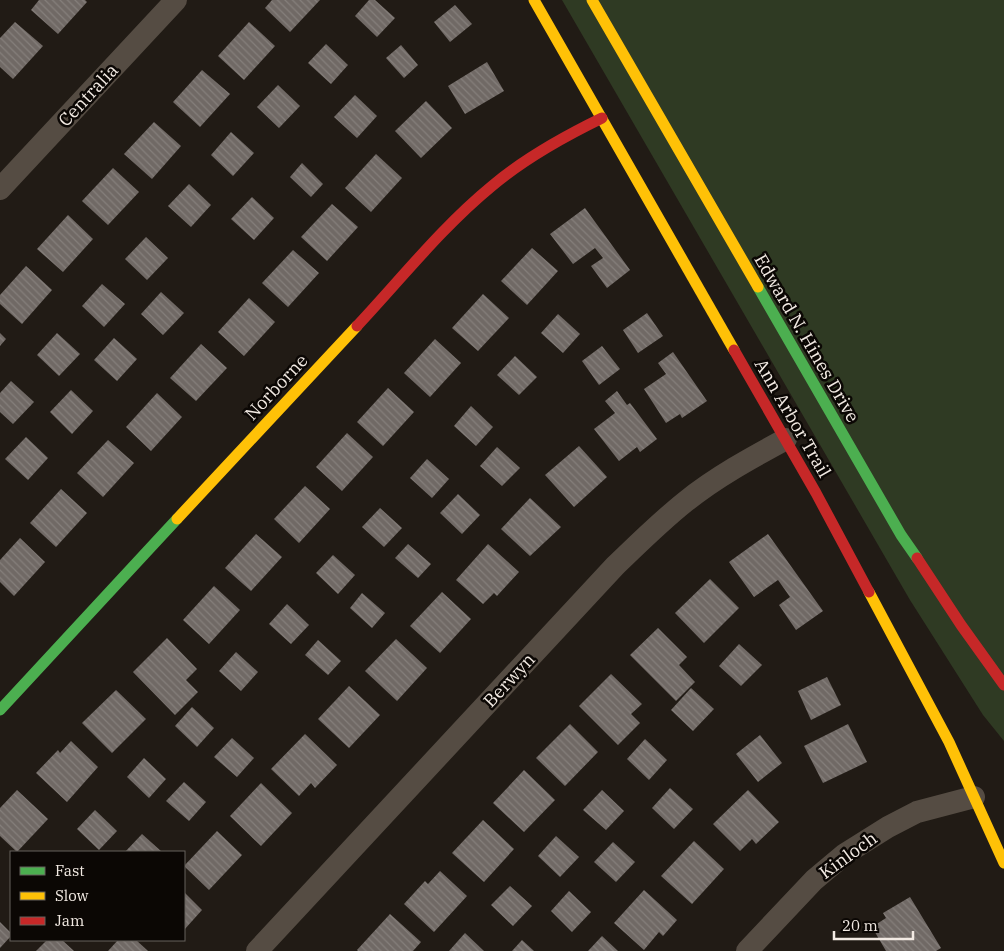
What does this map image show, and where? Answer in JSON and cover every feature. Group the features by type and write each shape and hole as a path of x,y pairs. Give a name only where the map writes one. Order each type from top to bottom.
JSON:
{"street":[{"name":"Centralia","path":"0,189 176,0"},
{"name":"Ann Arbor Trail","path":"534,0 786,439 949,742 1004,863"},
{"name":"Edward N. Hines Drive","path":"592,0 901,535 1004,685"},
{"name":"Norborne","path":"0,710 436,241 480,197 538,153 570,132 602,118"},
{"name":"Berwyn","path":"257,951 615,566 685,502 714,481 786,439"},
{"name":"Kinloch","path":"747,951 814,880 845,854 888,827 917,812 974,797"}],"green space":[{"path":"562,0 1004,0 1004,741 983,715 910,600"}],"building":[{"path":"39,0 85,0 87,2 58,34 31,10"},
{"path":"272,0 320,0 290,32 265,8"},
{"path":"369,0 375,0 395,18 377,37 355,16"},
{"path":"455,5 472,24 450,42 434,22"},
{"path":"15,22 43,46 13,79 0,67 0,38"},
{"path":"249,22 275,46 244,80 218,56"},
{"path":"326,44 348,65 331,84 308,63"},
{"path":"401,45 418,65 404,78 386,58"},
{"path":"487,62 504,91 465,114 448,86"},
{"path":"202,70 230,94 200,127 173,102"},
{"path":"278,85 300,106 279,128 257,107"},
{"path":"355,95 377,116 357,138 334,117"},
{"path":"426,101 452,128 421,158 395,131"},
{"path":"154,122 181,146 152,179 124,154"},
{"path":"231,132 254,153 233,176 211,155"},
{"path":"376,154 402,178 371,212 345,188"},
{"path":"302,163 323,184 311,197 290,177"},
{"path":"113,168 139,192 108,225 82,201"},
{"path":"189,184 211,205 191,227 168,206"},
{"path":"252,197 274,218 254,240 231,219"},
{"path":"332,204 358,227 327,261 301,237"},
{"path":"585,208 630,270 607,288 591,266 603,258 595,248 573,264 550,234"},
{"path":"68,215 93,239 63,272 37,249"},
{"path":"146,237 168,258 147,280 125,259"},
{"path":"532,248 558,271 527,305 501,281"},
{"path":"293,250 319,273 288,307 262,283"},
{"path":"26,266 52,290 22,324 0,304 0,295"},
{"path":"102,284 125,304 104,327 82,306"},
{"path":"161,292 184,313 163,335 141,314"},
{"path":"483,294 509,318 478,351 452,328"},
{"path":"249,298 275,322 244,356 218,332"},
{"path":"647,313 663,336 638,353 623,330"},
{"path":"558,314 580,334 563,353 541,333"},
{"path":"0,333 6,339 0,346"},
{"path":"57,333 80,354 59,376 37,355"},
{"path":"114,338 137,359 117,381 94,360"},
{"path":"435,339 461,363 430,397 404,373"},
{"path":"201,344 227,368 196,401 170,378"},
{"path":"602,346 620,369 599,385 582,361"},
{"path":"673,352 707,401 682,418 680,414 666,423 644,389 666,374 658,363"},
{"path":"515,356 537,377 519,395 497,375"},
{"path":"11,381 34,402 13,424 0,412 0,393"},
{"path":"388,388 414,412 383,446 357,422"},
{"path":"71,390 93,411 72,434 50,412"},
{"path":"617,391 627,405 630,403 657,439 640,452 637,447 619,461 594,429 615,413 605,401"},
{"path":"157,393 182,417 151,451 126,427"},
{"path":"471,406 493,427 476,446 454,426"},
{"path":"347,433 373,457 342,491 316,467"},
{"path":"26,437 48,458 28,480 5,459"},
{"path":"108,440 134,463 103,497 77,473"},
{"path":"579,446 607,477 574,507 545,475"},
{"path":"497,447 520,468 502,486 480,466"},
{"path":"427,459 449,479 432,498 410,478"},
{"path":"305,486 330,509 299,543 274,519"},
{"path":"61,489 87,513 56,547 30,523"},
{"path":"458,494 480,515 462,534 440,513"},
{"path":"530,498 561,527 530,556 501,529"},
{"path":"380,508 402,528 384,547 362,527"},
{"path":"256,534 282,557 251,591 225,568"},
{"path":"768,534 823,611 796,630 779,605 790,597 778,580 754,597 729,562"},
{"path":"20,538 45,562 14,596 0,582 0,560"},
{"path":"408,544 431,564 418,578 395,558"},
{"path":"488,544 519,572 497,596 494,593 483,604 456,580"},
{"path":"333,555 355,575 338,594 316,573"},
{"path":"710,579 739,608 704,643 675,613"},
{"path":"214,586 240,610 209,644 183,620"},
{"path":"442,592 471,619 440,653 410,626"},
{"path":"362,593 385,613 372,628 350,608"},
{"path":"287,604 309,625 291,644 269,624"},
{"path":"658,628 687,657 679,665 695,682 676,701 630,655"},
{"path":"167,638 197,669 186,680 198,692 175,715 133,672"},
{"path":"396,639 427,668 397,701 365,671"},
{"path":"318,640 341,661 328,675 305,655"},
{"path":"739,644 762,665 741,686 719,666"},
{"path":"236,652 258,672 241,691 219,671"},
{"path":"611,674 642,704 631,714 640,723 618,745 579,706"},
{"path":"827,677 841,705 811,720 798,691"},
{"path":"349,686 380,715 349,748 318,719"},
{"path":"691,688 714,709 693,731 671,710"},
{"path":"116,690 146,719 112,753 82,723"},
{"path":"192,707 214,728 197,747 175,726"},
{"path":"570,724 598,752 565,786 536,758"},
{"path":"848,724 867,762 823,783 804,746"},
{"path":"305,734 337,765 315,788 311,783 299,796 271,769"},
{"path":"760,735 782,763 758,782 736,754"},
{"path":"232,738 254,758 237,777 214,757"},
{"path":"645,739 667,760 649,780 627,759"},
{"path":"71,741 98,767 67,802 36,773 58,750 60,753"},
{"path":"144,758 166,779 149,798 127,777"},
{"path":"524,770 555,800 524,832 493,803"},
{"path":"184,782 206,802 189,821 166,801"},
{"path":"261,783 292,813 261,846 230,816"},
{"path":"670,788 693,809 674,829 652,808"},
{"path":"17,790 48,819 16,851 0,836 0,808"},
{"path":"602,790 624,811 606,830 583,810"},
{"path":"748,790 779,822 756,844 752,839 740,851 713,824"},
{"path":"95,810 117,831 99,850 77,829"},
{"path":"483,820 514,849 484,882 452,853"},
{"path":"217,831 242,855 209,890 185,865"},
{"path":"142,834 161,851 126,851"},
{"path":"556,836 579,857 560,877 538,856"},
{"path":"694,841 724,869 692,904 661,876"},
{"path":"613,842 635,862 616,882 594,862"},
{"path":"440,871 467,896 434,932 404,904 425,881 428,884"},
{"path":"510,886 532,906 513,926 491,905"},
{"path":"644,890 677,920 663,936 659,932 644,950 614,923"},
{"path":"569,891 591,912 572,932 551,911"},
{"path":"185,893 202,910 185,929"},
{"path":"910,897 941,948 936,951 886,951 872,927 886,918 883,913"},
{"path":"390,914 421,942 413,951 358,951 357,950"},
{"path":"0,922 10,932 10,937 0,948"},
{"path":"465,933 484,951 449,951"},
{"path":"602,936 618,951 588,951"},
{"path":"522,940 534,951 512,951"},
{"path":"46,941 63,941 74,951 36,951"},
{"path":"117,941 137,941 148,951 108,951"}],"traffic: fast":[{"path":"758,287 901,535 917,558"},
{"path":"0,710 177,519"}],"traffic: slow":[{"path":"534,0 734,350"},
{"path":"592,0 758,287"},
{"path":"177,519 357,326"},
{"path":"869,592 949,742 1004,863"}],"traffic: jam":[{"path":"357,326 439,236 492,186 518,166 545,149 602,118"},
{"path":"734,350 816,493 869,592"},
{"path":"917,558 961,625 1004,685"}]}
